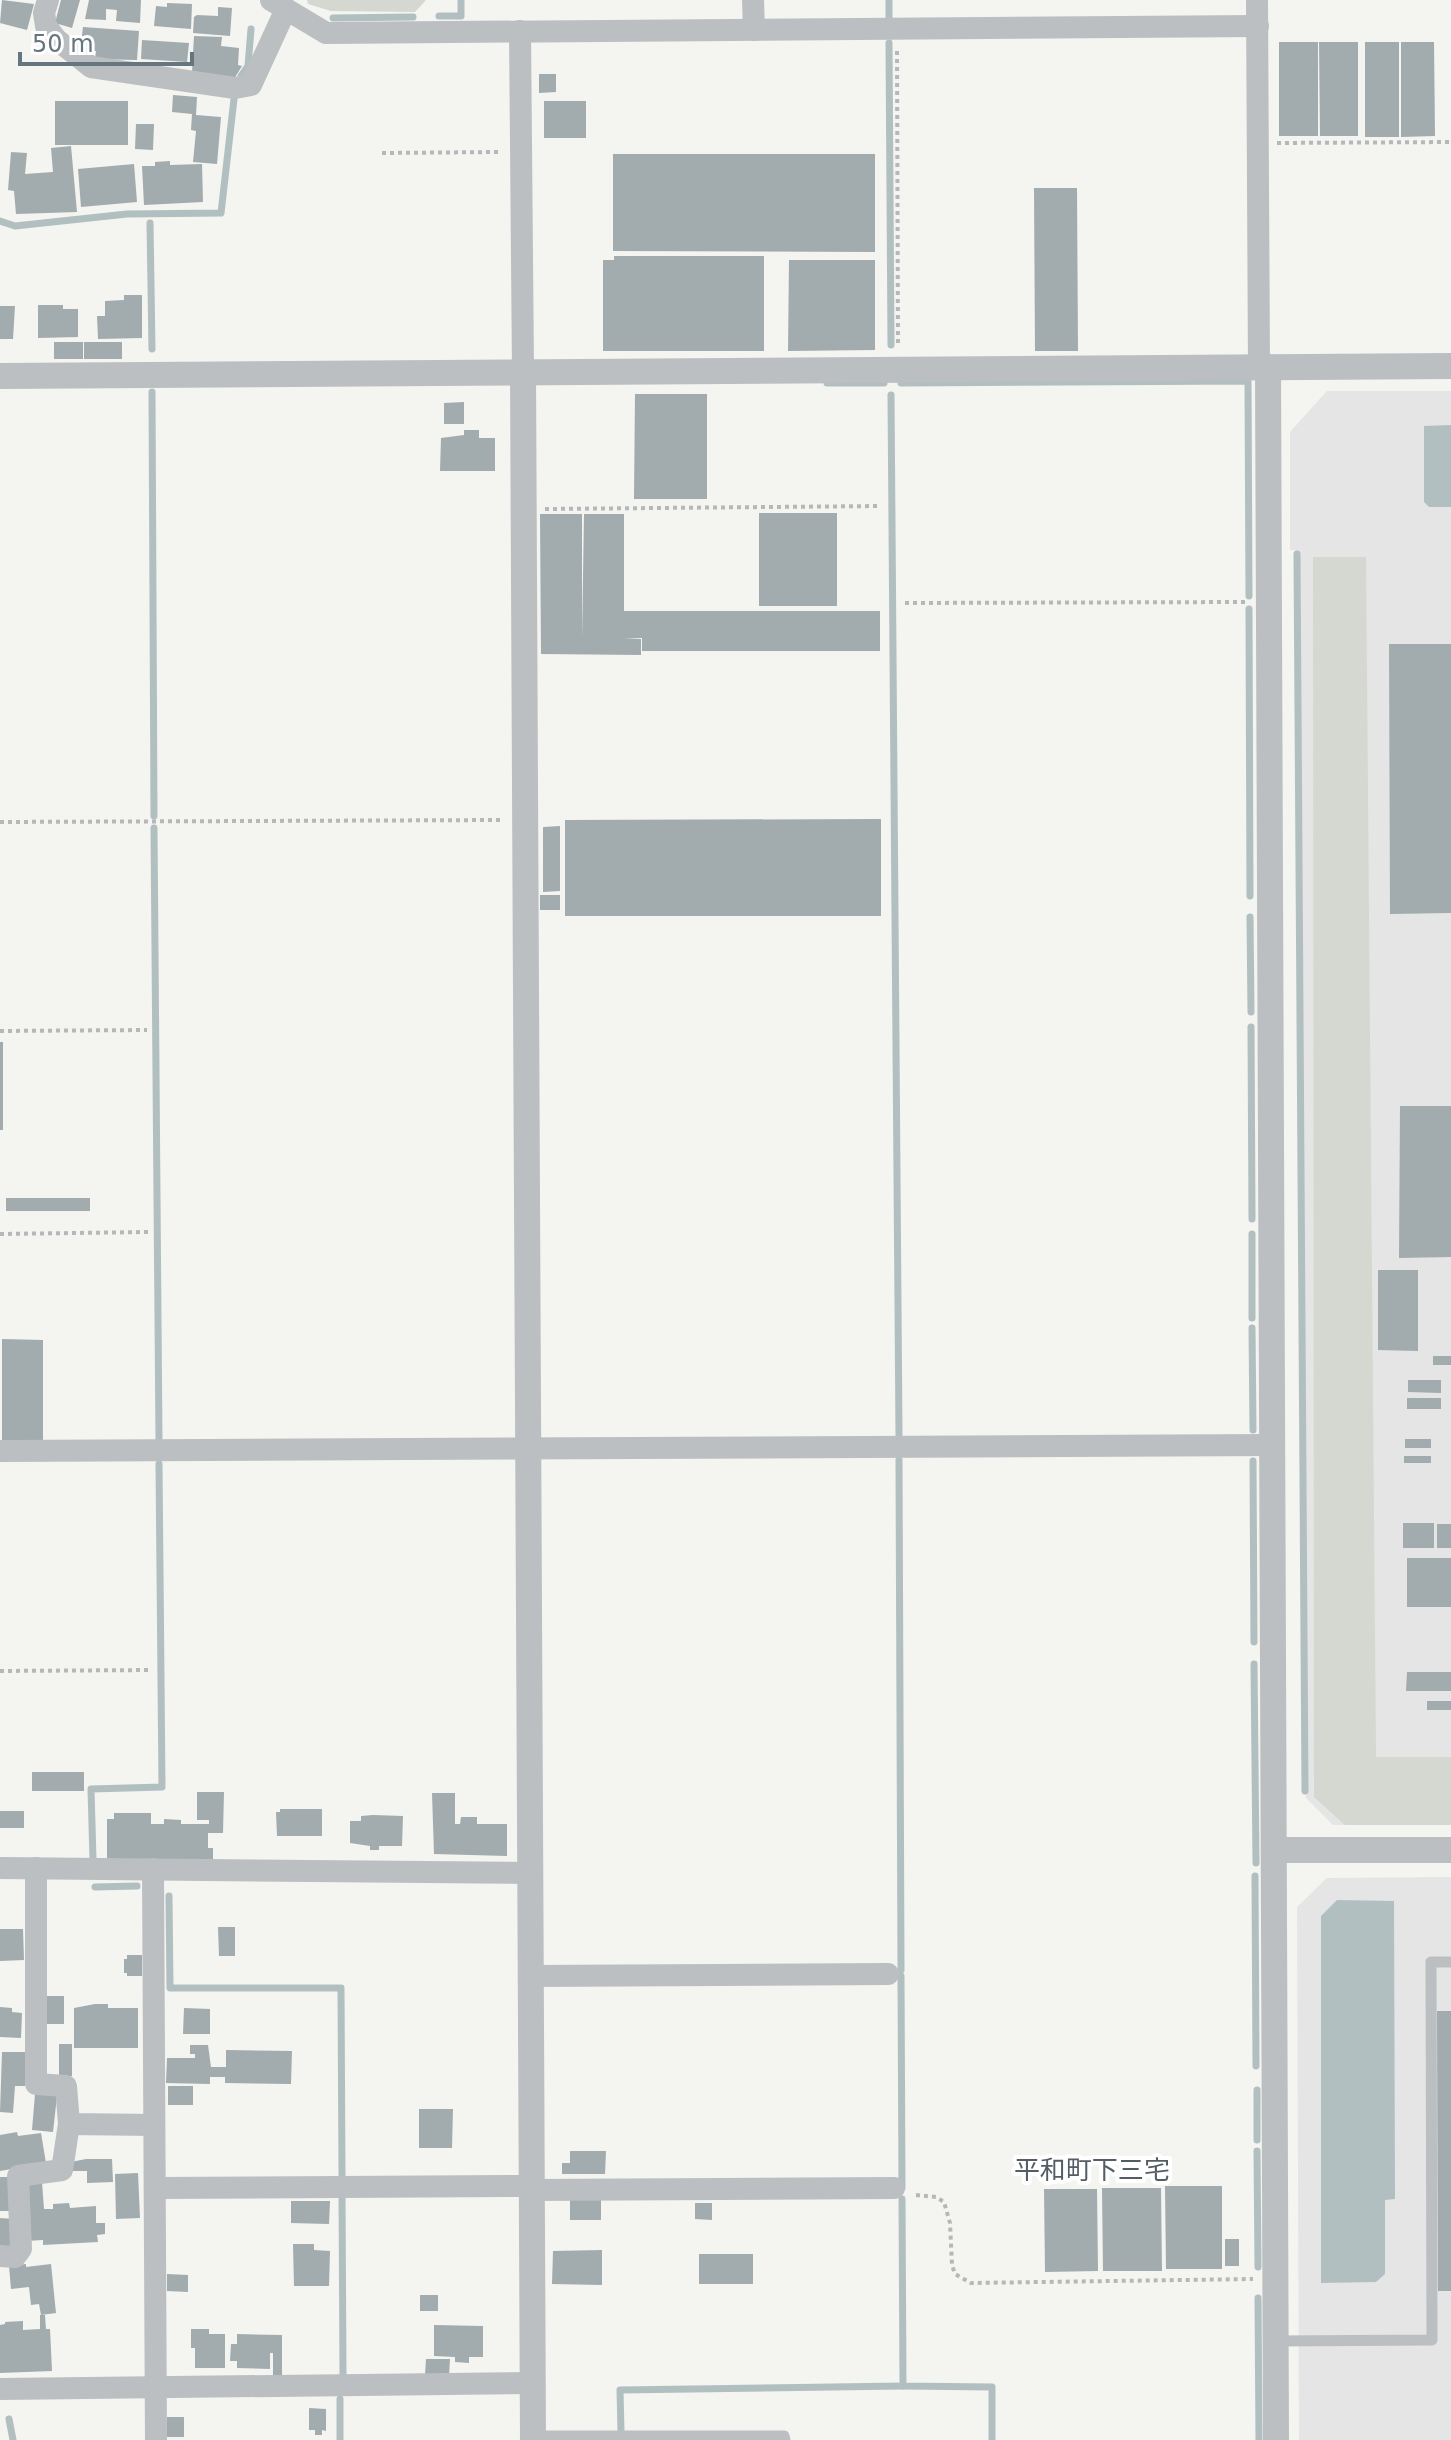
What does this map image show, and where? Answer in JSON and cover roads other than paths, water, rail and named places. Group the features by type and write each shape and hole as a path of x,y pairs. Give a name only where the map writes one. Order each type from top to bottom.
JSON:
{"street":[{"path":"48,0 44,13 46,26 56,39 91,67 235,88 251,85 288,6 326,33 1258,26"},
{"path":"753,0 754,30"},
{"path":"1257,0 1269,602 1276,2440"},
{"path":"520,31 533,2438"},
{"path":"0,376 1451,366"},
{"path":"0,1451 1272,1445"},
{"path":"1274,1850 1451,1850"},
{"path":"0,1868 530,1873"},
{"path":"0,2256 15,2257 21,2249 18,2176 62,2170 69,2124 66,2086 36,2084 36,1868"},
{"path":"153,1869 156,2440"},
{"path":"530,1976 888,1974"},
{"path":"69,2124 154,2125"},
{"path":"155,2188 894,2188"},
{"path":"0,2389 532,2383"}],"lane":[{"path":"1276,2341 1432,2340 1431,1962 1451,1962"},
{"path":"533,2438 784,2436 785,2440"}],"waterway":[{"path":"439,16 461,16 461,0"},
{"path":"889,0 889,17"},
{"path":"333,18 413,17"},
{"path":"241,76 248,66 251,29"},
{"path":"889,43 891,345"},
{"path":"0,221 15,226 127,214 221,213 234,99"},
{"path":"150,223 152,349"},
{"path":"901,383 1248,381 1249,596"},
{"path":"827,383 884,383"},
{"path":"152,392 154,816"},
{"path":"891,395 899,1435"},
{"path":"1297,554 1305,1791"},
{"path":"1249,609 1250,896"},
{"path":"154,828 159,1440"},
{"path":"1250,917 1251,1012"},
{"path":"1251,1027 1252,1219"},
{"path":"1252,1234 1252,1318"},
{"path":"1252,1328 1253,1430"},
{"path":"899,1460 901,1970"},
{"path":"1253,1461 1254,1642"},
{"path":"93,1860 91,1789 162,1787 159,1464"},
{"path":"1254,1664 1256,1863"},
{"path":"1255,1876 1256,2066"},
{"path":"95,1887 137,1886"},
{"path":"169,1896 170,1988 341,1988 342,2175"},
{"path":"901,1976 902,2188"},
{"path":"1257,2090 1257,2140"},
{"path":"1257,2151 1258,2267"},
{"path":"342,2194 343,2375"},
{"path":"902,2199 903,2386 992,2387 992,2440"},
{"path":"1258,2298 1259,2440"},
{"path":"621,2431 620,2390 903,2386"},
{"path":"340,2399 340,2440"},
{"path":"9,2419 13,2440"}],"district":[{"name":"平和町下三宅","path":"1092,2170"}]}
